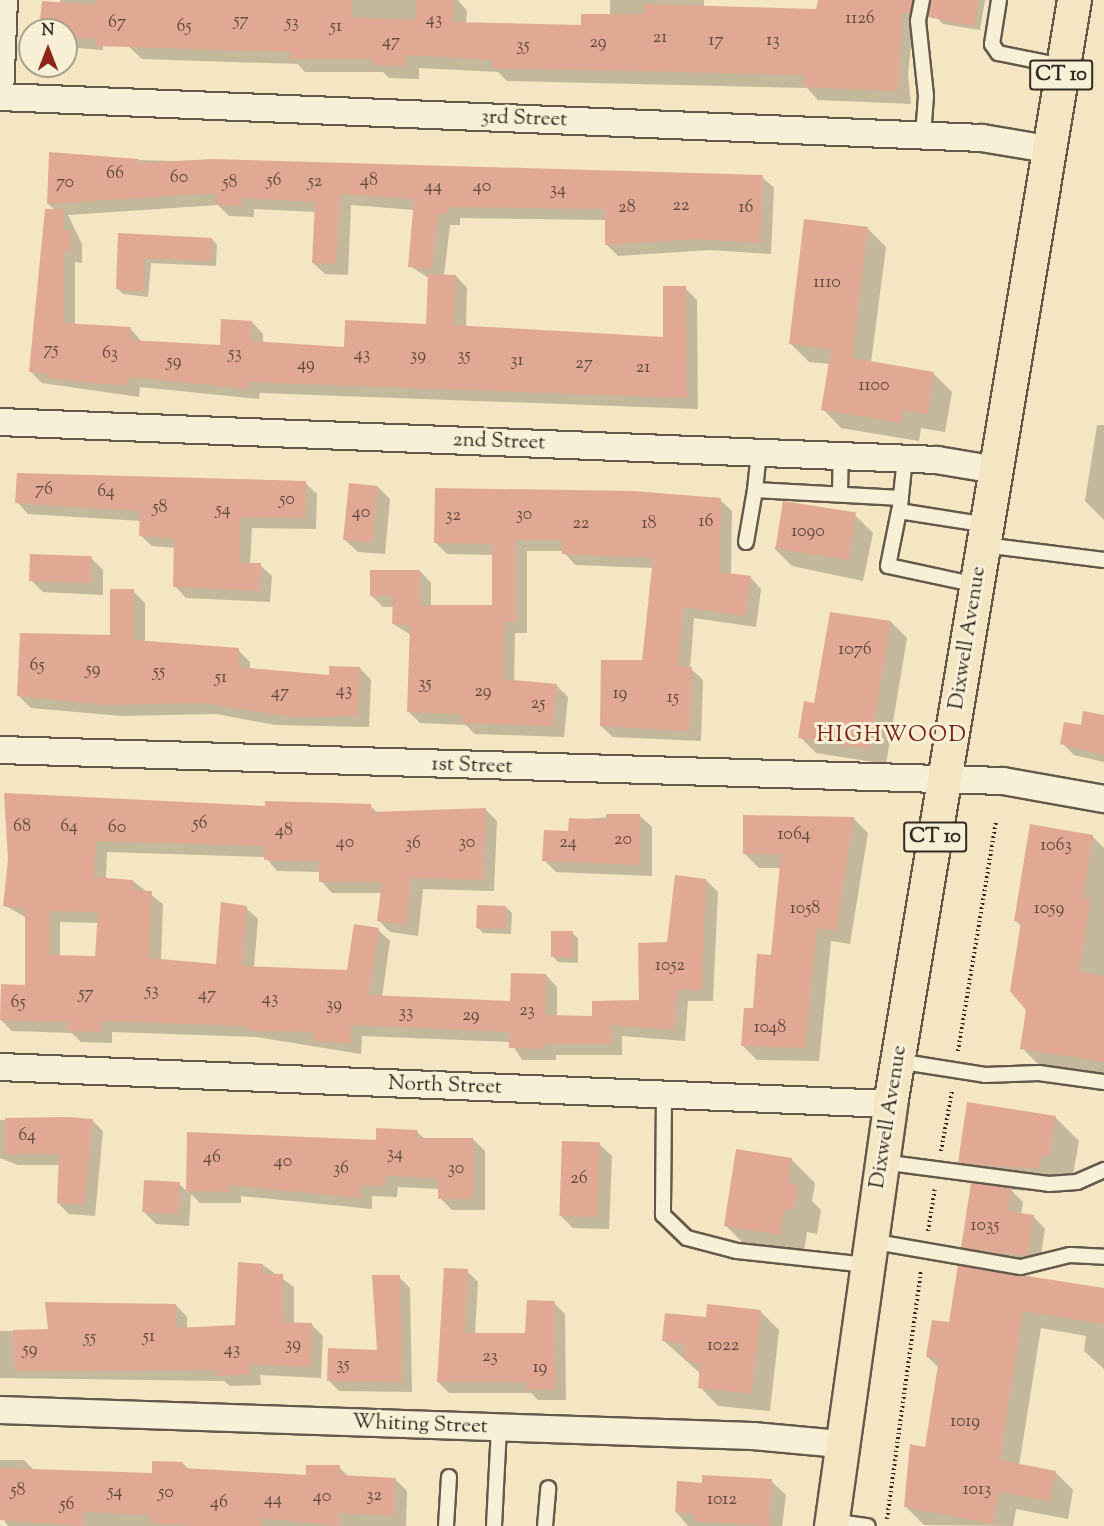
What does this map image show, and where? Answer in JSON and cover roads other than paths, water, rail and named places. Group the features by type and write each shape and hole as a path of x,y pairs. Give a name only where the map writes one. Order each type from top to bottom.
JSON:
{"main road":[{"name":"Dixwell Avenue","path":"831,1524 840,1444 890,1104 1074,0"}],"street":[{"path":"0,96 4,0"},
{"name":"3rd Street","path":"0,96 923,136 1048,149"},
{"name":"2nd Street","path":"0,422 905,458 996,470"},
{"name":"1st Street","path":"0,750 1003,781 1104,799"},
{"name":"North Street","path":"0,1067 890,1104"},
{"name":"Whiting Street","path":"0,1410 499,1427 840,1444"}],"lane":[{"path":"922,0 918,21 926,96 923,136"},
{"path":"999,0 992,44 998,53 1062,66"},
{"path":"746,542 759,452"},
{"path":"840,494 842,455"},
{"path":"905,458 900,504 888,566 977,585"},
{"path":"755,490 840,494 900,504 985,535 1104,560"},
{"path":"897,1061 984,1075 1040,1073 1104,1082"},
{"path":"664,1095 663,1215 687,1238 736,1251 868,1253 1021,1267 1070,1255 1104,1257"},
{"path":"882,1162 1049,1184 1077,1182 1104,1170"},
{"path":"494,1526 499,1427"},
{"path":"447,1526 449,1477"},
{"path":"545,1526 548,1488"},
{"path":"831,1524 868,1526"}],"district":[{"name":"HIGHWOOD","path":"892,737"}]}
